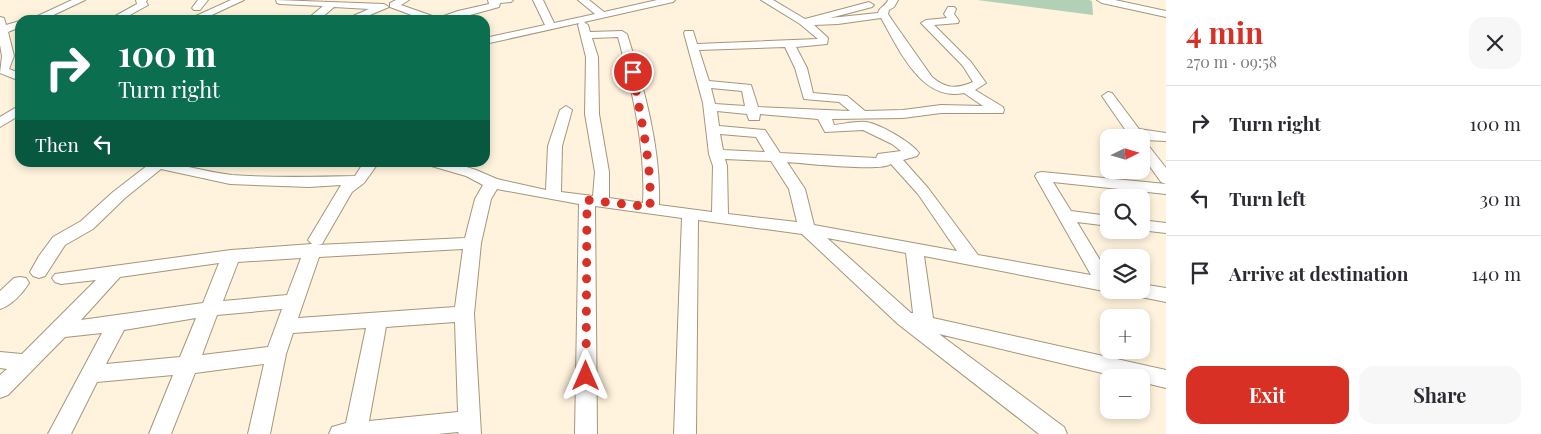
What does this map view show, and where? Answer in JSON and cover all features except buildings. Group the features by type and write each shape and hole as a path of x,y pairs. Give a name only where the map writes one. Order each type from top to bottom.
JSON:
{"street":[{"path":"46,15 80,0"},
{"path":"123,15 143,5 140,1 142,0"},
{"path":"204,15 239,0"},
{"path":"361,15 388,4 404,0"},
{"path":"456,15 496,6 492,1 508,0"},
{"path":"538,0 544,7 551,27"},
{"path":"583,0 604,16"},
{"path":"620,0 625,10"},
{"path":"490,40 670,0"},
{"path":"720,217 720,166 716,154 714,130 704,84 691,40 790,44 823,42 823,38 804,22 766,0"},
{"path":"804,22 869,5 860,0"},
{"path":"893,0 891,5 884,8 884,15 929,84 946,92 966,89 980,82 967,64 926,23 954,21 949,14 951,9"},
{"path":"1105,0 1166,14"},
{"path":"1134,0 1154,11"},
{"path":"280,1 332,4 388,4 420,15"},
{"path":"319,15 332,4"},
{"path":"804,22 838,21 884,15"},
{"path":"583,20 592,57 592,114 602,172 594,201 586,434"},
{"path":"4,66 1,25 15,24"},
{"path":"586,35 622,34 633,72 648,150 652,183 650,207"},
{"path":"790,44 801,68 808,96 843,98 862,116"},
{"path":"4,66 15,59"},
{"path":"4,66 15,74"},
{"path":"704,84 747,88 758,131 797,189 807,229 915,321 1056,434"},
{"path":"709,107 752,108 823,115 862,116 903,114 940,109 998,110 966,89"},
{"path":"1108,96 1132,129"},
{"path":"553,196 555,146 566,110"},
{"path":"0,122 15,112"},
{"path":"716,154 884,163 883,157 893,158 912,153 897,141 866,126 830,129 823,115"},
{"path":"714,130 760,133"},
{"path":"1150,138 1166,137"},
{"path":"1150,156 1166,179"},
{"path":"893,158 923,191 972,259"},
{"path":"39,272 59,241 87,225 119,195 155,167"},
{"path":"175,167 190,170 200,175 230,179 309,182 359,180"},
{"path":"259,434 276,354 315,245 346,190 359,180 368,167"},
{"path":"472,168 492,183 553,196 650,207 807,229 1100,283"},
{"path":"1100,272 1042,176 1166,189"},
{"path":"377,321 348,433 470,428 464,314 472,243 483,199 492,183"},
{"path":"685,434 690,213"},
{"path":"1066,216 1100,220"},
{"path":"1150,226 1166,228"},
{"path":"62,278 113,273 315,245 472,243"},
{"path":"914,249 915,321"},
{"path":"160,434 231,256"},
{"path":"0,389 60,330 113,273"},
{"path":"0,302 20,283"},
{"path":"1150,292 1166,295"},
{"path":"60,330 117,324 211,309 294,301"},
{"path":"285,326 464,314"},
{"path":"915,321 1166,378"},
{"path":"59,434 117,324"},
{"path":"91,374 189,365 276,354"},
{"path":"0,360 27,362"}],"green space":[{"path":"977,0 1089,0 1092,1 1093,15"}],"route":[{"path":"586,376 587,200 650,207 652,183 648,150 633,72"}]}
